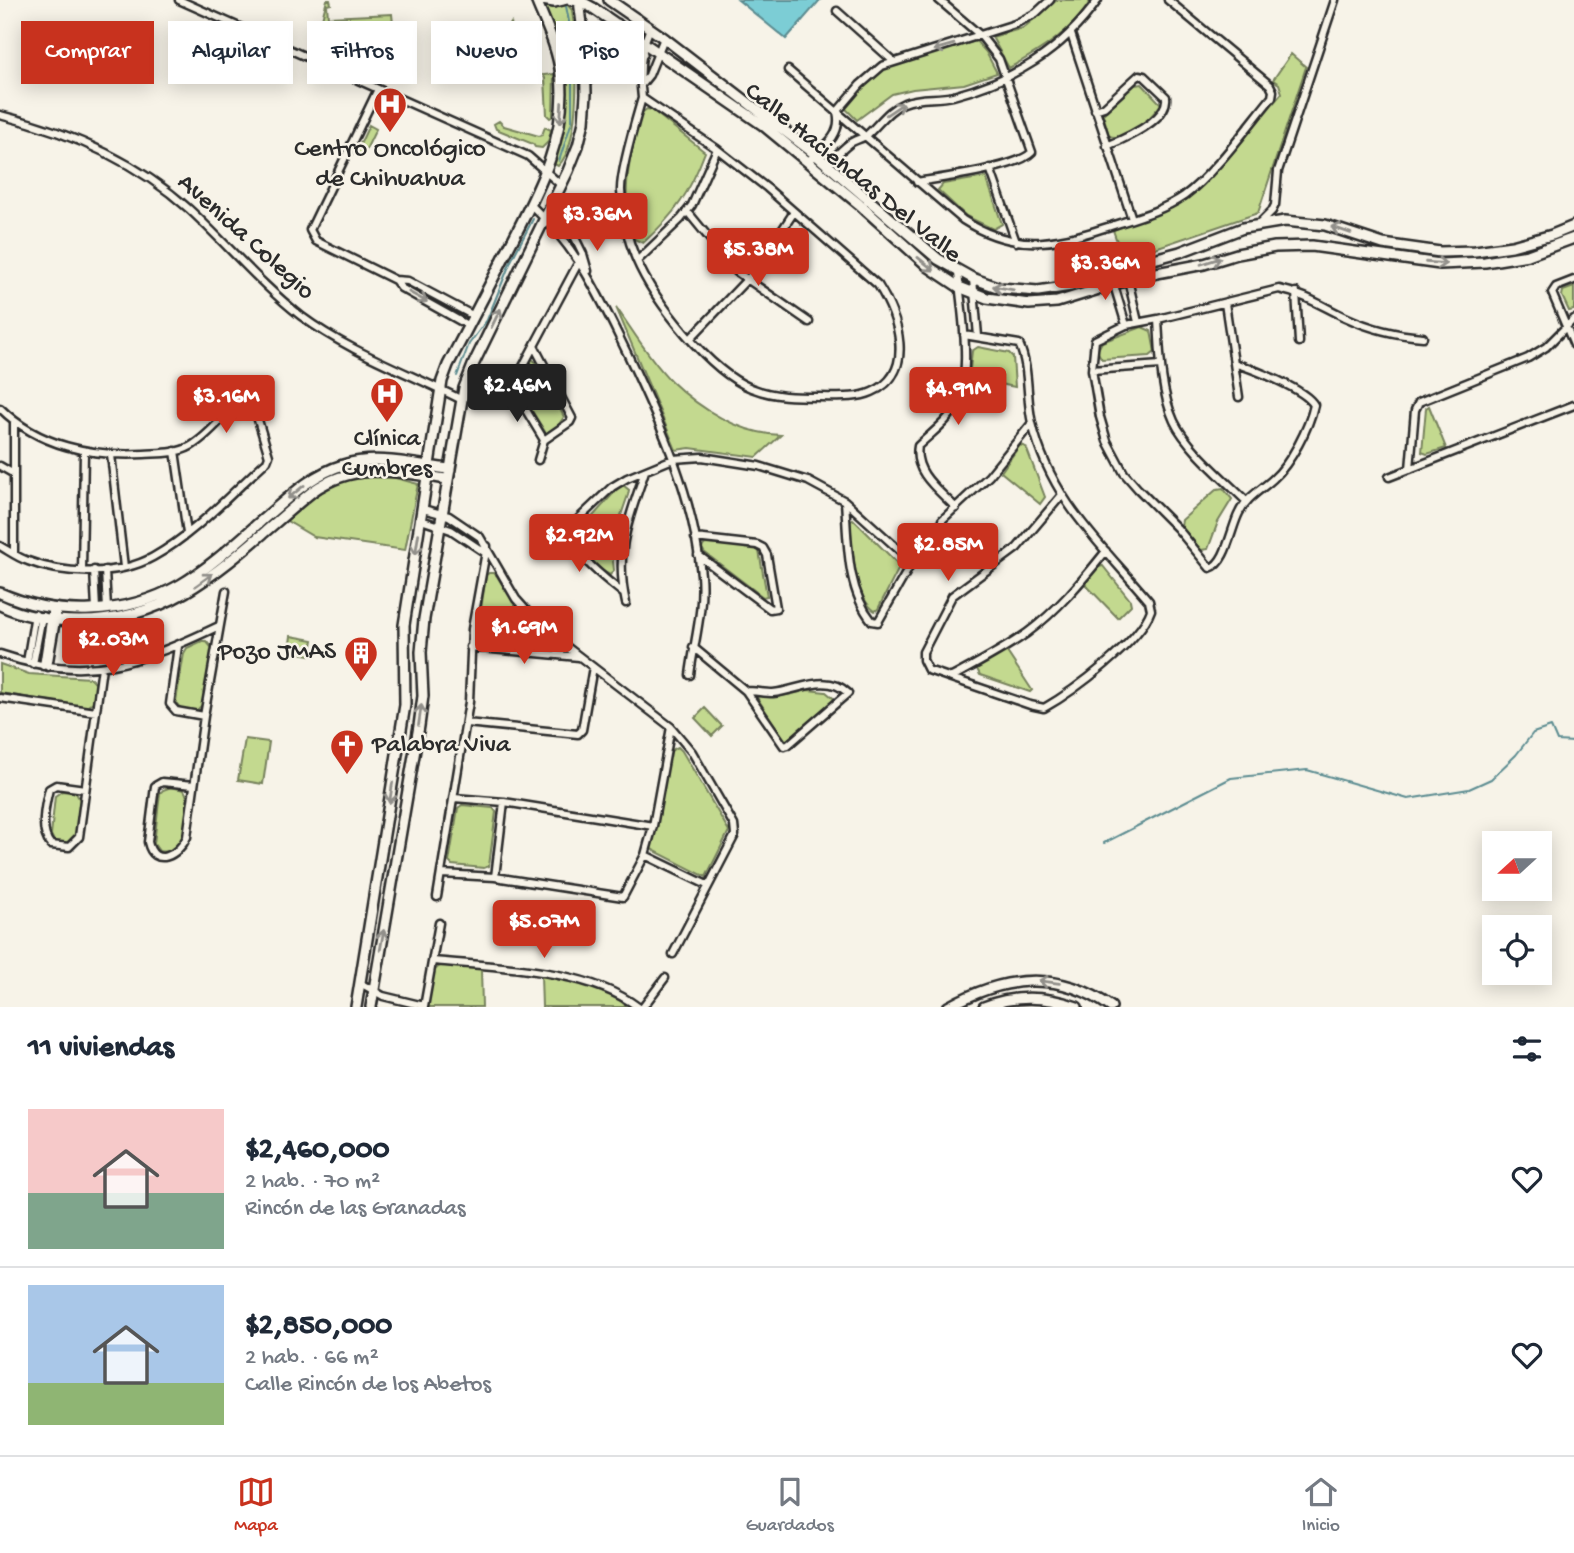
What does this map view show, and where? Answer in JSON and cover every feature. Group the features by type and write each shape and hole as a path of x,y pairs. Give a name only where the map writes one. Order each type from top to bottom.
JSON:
{"main road":[{"path":"356,1007 405,705 404,625 442,381 531,205 546,171 560,124 561,78 554,41 536,0"},
{"path":"542,0 563,0"},
{"path":"577,0 580,21"},
{"name":"Calle Haciendas Del Valle","path":"577,0 612,21"},
{"name":"Calle Haciendas Del Valle","path":"609,0 664,38 938,259 973,279 1000,288 1038,291 1071,286 1180,252 1243,228 1285,221 1325,225 1383,244 1440,252 1512,246 1571,227"},
{"name":"Calle Haciendas Del Valle","path":"644,44 656,57 812,158"},
{"path":"371,1007 422,706 422,634 461,400 474,363 578,146 584,122 586,84"},
{"name":"Calle Haciendas Del Valle","path":"824,168 929,267 960,287 1013,303 1041,304 1073,298 1128,280 1275,247 1312,246 1440,264 1485,262 1528,255 1573,239"},
{"path":"0,605 45,619 106,620 132,615 166,604 198,585 311,480 338,466 355,461 374,460 429,471 447,479"},
{"path":"0,593 47,608 96,609 139,602 179,585 260,528 277,521 313,491 342,475 375,471 449,469"},
{"path":"948,1007 986,989 1036,980 1073,986 1111,1007"},
{"path":"984,1007 1001,1001 1032,998 1063,1002 1077,1007"}],"street":[{"path":"179,0 528,156 561,185"},
{"path":"917,182 990,168 1027,157 1032,152 999,58 981,36 939,0"},
{"path":"837,112 873,73 894,61 981,36 1024,20 1050,0"},
{"path":"824,168 852,142 865,137 883,118 905,103 948,97 1007,79 1071,34 1098,0"},
{"path":"788,70 917,182 974,227 1016,242 1068,240 1162,208 1191,190 1273,94 1270,85 1168,0"},
{"path":"1258,225 1275,205 1278,171 1335,0"},
{"path":"837,11 894,61"},
{"path":"644,41 650,29"},
{"path":"1071,34 1132,219"},
{"path":"642,98 717,149 871,278 883,293 900,336 900,351 889,381 860,396 775,395 751,388 721,371 690,339 654,291 637,261 626,227 621,188 642,98 641,85 649,75 664,38"},
{"path":"644,54 656,57"},
{"path":"1095,110 1104,107 1139,75 1144,76 1166,97 1166,105 1148,125 1107,146"},
{"path":"377,89 310,230 316,241 395,280 408,281 471,321"},
{"path":"812,158 833,139 840,123 837,112"},
{"name":"Avenida Colegio","path":"0,116 62,133 116,158 188,208 267,286 309,321 341,340 461,400"},
{"path":"637,261 687,211 702,187 717,149"},
{"path":"990,168 1016,242"},
{"path":"555,197 653,408 688,503 698,555 701,590 690,675"},
{"path":"531,205 560,234 588,273"},
{"path":"687,211 737,272 809,322"},
{"path":"690,339 747,281 794,212"},
{"path":"1571,227 1573,239"},
{"path":"560,234 570,228"},
{"path":"544,440 512,390 583,254"},
{"path":"1125,267 1138,322"},
{"path":"956,508 920,470 917,454 918,446 951,414 963,386 964,335 958,271"},
{"path":"1110,272 1126,325"},
{"path":"973,279 978,336"},
{"path":"1574,280 1556,287 1552,293 1574,345"},
{"path":"1234,363 1249,367 1297,391 1313,401 1314,405 1288,464 1246,501 1228,537 1223,558 1219,564 1210,568 1124,473 1107,441 1100,417 1093,370 1095,340 1126,325 1279,289 1296,292 1362,324 1394,335 1423,337"},
{"path":"1296,292 1299,342"},
{"path":"1225,303 1239,397"},
{"path":"1158,319 1161,365 1167,400 1175,424 1207,462 1246,501"},
{"path":"1410,469 1415,410 1419,402 1528,358 1546,347 1574,319"},
{"path":"964,335 1019,344 1032,423 1050,476 1061,496 1089,533 1149,601 1152,610 1134,636 1102,667 1044,708 928,670 923,660 923,652 952,596 1017,548 1061,496"},
{"path":"534,346 572,418 544,440 538,460"},
{"path":"1093,370 1161,365"},
{"path":"0,408 14,422 38,435 84,452 111,455 176,452 195,443 245,398 251,397 269,456 267,461 187,533 152,558 124,567 82,570 40,565 0,546"},
{"path":"1389,477 1574,405"},
{"path":"14,422 14,554"},
{"path":"942,520 989,476 1032,423"},
{"path":"82,570 84,452"},
{"path":"176,452 187,533"},
{"path":"111,455 124,567"},
{"path":"624,594 584,560 569,531 571,526 612,487 673,459 702,457 759,466 808,481 845,501 910,562 878,622 872,621 866,613 853,580 845,501"},
{"path":"0,466 14,474"},
{"path":"626,603 621,545 645,471"},
{"path":"423,509 441,513 465,525 488,552 524,609 579,657 671,727 692,752 736,830 673,954"},
{"path":"421,520 460,535 488,552"},
{"path":"460,535 465,525"},
{"path":"695,538 763,548 767,555 776,608 770,609 698,555"},
{"path":"952,678 1029,632 1073,590 1106,551"},
{"path":"437,897 471,685 470,648 475,607 488,552"},
{"path":"94,570 96,609"},
{"path":"105,570 107,608"},
{"path":"194,785 162,782 155,786 148,842 152,854 170,856 183,845 187,837 204,716 226,591"},
{"path":"30,663 47,608"},
{"path":"45,667 49,646 45,619 47,608"},
{"path":"0,654 45,667 81,670 146,657 178,646 220,626"},
{"path":"34,643 49,646"},
{"path":"178,646 171,707 176,711 204,716"},
{"path":"693,647 746,691 786,746 848,693 845,689 832,685 812,683 780,692 746,691"},
{"path":"470,648 579,657"},
{"path":"85,789 56,785 49,789 44,830 51,845 66,848 77,840 85,789 102,667"},
{"path":"466,723 578,734 582,730 593,667"},
{"path":"0,698 96,712"},
{"path":"442,874 495,877 621,897 627,893 645,856 671,727"},
{"path":"454,798 653,826"},
{"path":"495,877 504,803"},
{"path":"645,856 708,885"},
{"path":"360,984 393,1003 424,1006 439,923"},
{"path":"433,961 573,978 610,991 640,1007 665,978"}],"green space":[{"path":"327,0 330,0 331,4 327,5 328,17 392,14 393,21 321,21"},
{"path":"1057,0 1091,0 1065,31 1009,68 992,37 1023,28"},
{"path":"567,4 572,10 573,21 556,21 556,59 545,9 549,5"},
{"path":"976,41 986,52 997,73 964,84 892,94 857,120 843,106 871,75 892,64"},
{"path":"1291,54 1306,67 1258,213 1123,259 1113,230 1177,204 1208,180 1282,93 1279,84 1273,80"},
{"path":"554,74 553,116 550,118 547,115 543,75"},
{"path":"561,84 576,84 571,137 566,154 558,166 552,163 564,96"},
{"path":"1142,84 1161,104 1132,132 1117,137 1109,136 1103,114 1135,85"},
{"path":"647,109 652,110 705,152 680,202 643,243 632,238 628,223 627,192 630,160 640,114"},
{"path":"499,121 504,126 539,136 545,127 551,130 548,142 542,148 535,147 496,129 494,124"},
{"path":"369,125 376,129 363,156 356,153"},
{"path":"986,177 1002,224 993,229 966,216 938,190 943,184"},
{"path":"1574,287 1574,310 1569,311 1562,296 1563,291"},
{"path":"616,307 663,373 682,391 708,410 736,425 766,434 781,435 757,457 690,448 676,450"},
{"path":"1142,327 1151,331 1155,352 1150,356 1102,359 1097,351 1102,342"},
{"path":"978,347 1009,353 1013,357 1015,387 969,378 972,351"},
{"path":"532,359 538,364 564,417 552,434 547,435 517,387 528,361"},
{"path":"1429,406 1446,448 1427,454 1422,452 1426,408"},
{"path":"1020,445 1026,447 1045,497 1040,504 1001,472"},
{"path":"367,475 388,476 418,484 405,550 314,537 287,521 288,515 335,483"},
{"path":"623,485 629,490 611,544 614,570 610,575 599,568 590,557 578,533"},
{"path":"1223,488 1232,499 1218,522 1208,549 1201,550 1181,526 1182,520 1217,489"},
{"path":"853,519 900,566 875,611 862,595 858,583 850,522"},
{"path":"705,544 753,547 759,551 767,596 763,597 704,552 702,548"},
{"path":"1103,566 1130,600 1131,605 1118,618 1083,582"},
{"path":"489,573 497,576 523,614 556,645 557,651 554,653 481,642 477,637 486,575"},
{"path":"291,636 313,640 310,655 289,651"},
{"path":"206,641 212,648 202,705 197,710 184,709 179,707 176,701 184,653 187,648"},
{"path":"1005,649 1032,690 1030,692 980,675 977,669 979,664"},
{"path":"0,664 29,674 90,678 97,685 94,701 87,707 0,693"},
{"path":"808,690 826,692 838,702 785,741 756,696 782,696"},
{"path":"705,708 722,726 712,736 695,718"},
{"path":"245,739 269,742 263,784 238,780"},
{"path":"678,747 729,831 706,877 649,848 670,751"},
{"path":"171,787 184,790 188,802 187,820 182,837 175,848 159,851 154,844 160,793"},
{"path":"62,791 76,793 80,800 75,839 68,844 54,841 51,835 55,796"},
{"path":"462,805 493,808 496,812 489,866 484,868 452,865 449,862 458,808"},
{"path":"442,965 481,968 482,1007 427,1007 431,977"},
{"path":"541,975 564,977 588,984 616,998 626,1007 542,1007"}],"water":[{"path":"738,0 820,0 786,39"}],"waterway":[{"path":"559,161 572,121 572,38 566,6"},
{"path":"457,376 469,344 487,320 511,261 533,219"},
{"path":"1104,843 1231,778 1307,770 1408,799 1469,789 1491,779 1516,755 1533,733 1551,727 1557,741 1574,742"}],"place":[{"name":"Centro Oncológico de Chihuahua","path":"390,134"},
{"name":"Clínica Cumbres","path":"387,424"},
{"name":"Pozo JMAS","path":"361,683"},
{"name":"Palabra Viva","path":"347,776"}]}
